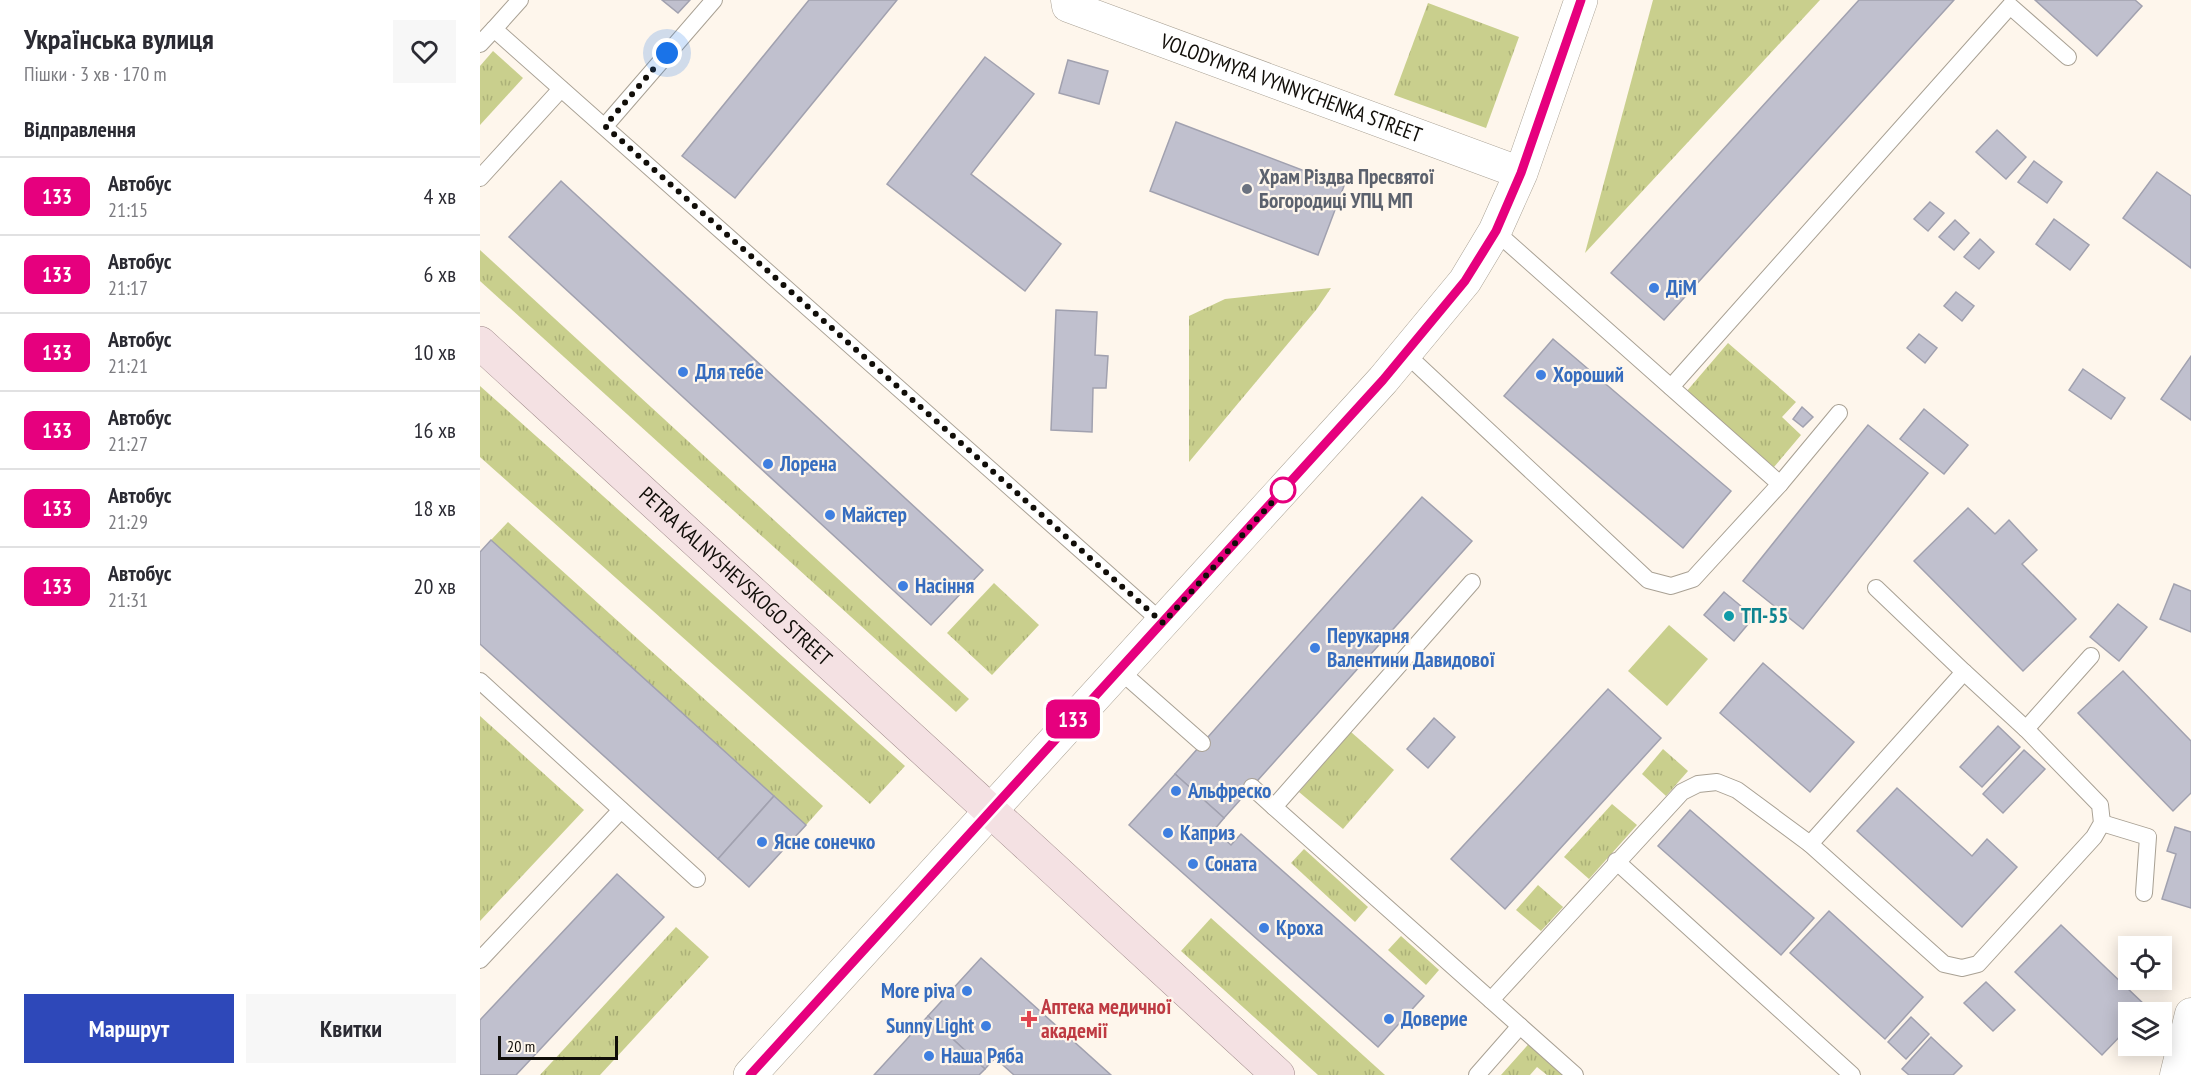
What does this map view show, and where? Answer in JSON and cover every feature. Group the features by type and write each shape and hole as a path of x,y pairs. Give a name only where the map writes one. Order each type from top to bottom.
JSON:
{"main road":[{"path":"750,1075 1406,354 1465,281 1496,231 1521,173 1581,0"},
{"name":"PETRA KALNYSHEVSKOGO STREET","path":"480,343 1278,1075"}],"street":[{"name":"VOLODYMYRA VYNNYCHENKA STREET","path":"1067,0 1068,6 1521,173"},
{"path":"2176,1075 2191,1014"}],"lane":[{"path":"480,44 520,0"},
{"path":"605,126 714,0"},
{"path":"1671,387 2010,6 2068,57"},
{"path":"494,29 1163,623"},
{"path":"480,178 561,89"},
{"path":"1496,231 1780,484"},
{"path":"1406,354 1648,580 1671,586 1693,579 1780,484 1839,413"},
{"path":"1274,807 1472,582"},
{"path":"1491,1000 1616,861 1682,792 1698,784 1717,782 1737,790 1810,844 1944,964 1962,968 1978,964 2094,837 2102,824 2100,805 2026,729 1876,588"},
{"path":"2026,729 2091,656"},
{"path":"1118,669 1202,743"},
{"path":"1810,844 1964,672"},
{"path":"480,681 697,879"},
{"path":"1252,787 1575,1075"},
{"path":"480,960 621,810"},
{"path":"2102,824 2148,837 2144,893"},
{"path":"1616,861 1852,1075"},
{"path":"1477,1075 1520,1026"}],"green space":[{"path":"1653,0 1820,0 1585,253"},
{"path":"1428,3 1519,37 1486,128 1394,95"},
{"path":"493,51 523,78 480,125 480,66"},
{"path":"480,250 969,699 956,712 480,281"},
{"path":"1331,288 1316,310 1189,462 1189,316 1225,299"},
{"path":"1728,343 1796,402 1782,417 1801,435 1774,467 1686,392"},
{"path":"480,386 905,766 870,804 480,457"},
{"path":"508,522 823,806 806,825 491,540"},
{"path":"994,583 1039,625 992,675 947,633"},
{"path":"1669,625 1708,659 1667,706 1628,671"},
{"path":"480,716 584,810 480,921"},
{"path":"1351,732 1394,770 1343,829 1299,792"},
{"path":"1663,749 1688,771 1666,796 1642,774"},
{"path":"1612,804 1637,825 1589,879 1564,857"},
{"path":"1304,849 1368,907 1355,922 1291,863"},
{"path":"1538,885 1563,907 1541,931 1516,910"},
{"path":"1211,918 1385,1075 1318,1075 1181,951"},
{"path":"676,927 709,957 600,1075 540,1075"},
{"path":"1401,936 1439,970 1426,985 1388,950"},
{"path":"1533,1039 1572,1075 1547,1075 1537,1067 1530,1075 1501,1075"}],"building":[{"path":"662,0 690,0 678,13"},
{"path":"809,0 897,0 735,198 682,156"},
{"path":"1859,0 1954,0 1664,320 1611,273"},
{"path":"2035,0 2135,0 2142,6 2097,56"},
{"path":"985,57 1034,94 971,174 1061,244 1025,291 887,184"},
{"path":"1068,60 1108,71 1099,104 1059,93"},
{"name":"Храм Різдва Пресвятої Богородиці УПЦ МП","path":"1176,122 1344,186 1318,255 1150,191"},
{"path":"1997,130 2026,157 2006,179 1976,152"},
{"path":"2034,161 2062,182 2047,203 2018,182"},
{"path":"2157,172 2191,196 2191,268 2123,218"},
{"path":"561,181 983,570 931,625 509,237"},
{"path":"1930,202 1944,213 1928,231 1914,219"},
{"path":"2054,219 2089,245 2070,270 2036,244"},
{"path":"1955,220 1969,233 1954,250 1939,237"},
{"path":"1980,239 1994,252 1979,269 1964,257"},
{"path":"1956,292 1974,306 1962,321 1944,306"},
{"path":"1056,310 1097,312 1095,355 1108,356 1106,388 1093,388 1092,432 1051,430"},
{"path":"1919,334 1937,348 1925,363 1907,348"},
{"path":"1553,339 1731,491 1683,548 1504,396"},
{"path":"2191,356 2191,420 2161,399"},
{"path":"2083,369 2125,398 2111,419 2069,390"},
{"path":"1802,407 1813,417 1803,427 1793,419"},
{"path":"1924,409 1968,445 1944,474 1900,439"},
{"path":"1868,425 1928,473 1803,629 1743,581"},
{"path":"1422,497 1472,541 1224,818 1175,774"},
{"path":"1968,508 1995,534 2009,520 2037,550 2022,564 2076,619 2023,671 1914,561"},
{"path":"491,540 774,796 718,859 480,644 480,552"},
{"path":"2174,584 2191,591 2191,632 2160,619"},
{"name":"ТП-55","path":"1724,592 1754,617 1734,641 1704,615"},
{"path":"2118,604 2147,627 2119,661 2090,637"},
{"path":"1763,663 1854,742 1810,792 1720,713"},
{"path":"2123,671 2191,741 2191,793 2173,811 2078,713"},
{"path":"1608,689 1661,738 1505,909 1451,859"},
{"path":"1434,718 1455,737 1428,768 1407,749"},
{"path":"1998,726 2020,747 1982,787 1960,767"},
{"path":"2024,750 2045,769 2003,813 1983,794"},
{"path":"1175,774 1224,818 1214,830 1231,845 1241,834 1424,996 1378,1047 1129,825"},
{"path":"1897,788 1972,856 1987,839 2017,867 1962,927 1857,831"},
{"name":"Ясне сонечко","path":"774,796 806,825 749,887 718,859"},
{"path":"1690,810 1814,918 1781,955 1658,846"},
{"path":"2175,827 2191,832 2191,908 2162,899 2176,854 2167,851"},
{"path":"617,874 664,917 516,1075 480,1075 480,1020"},
{"path":"1829,911 1923,997 1885,1039 1790,953"},
{"path":"2061,925 2118,979 2118,990 2129,990 2142,1002 2118,1002 2118,1038 2102,1055 2015,972"},
{"path":"981,958 1111,1075 1014,1075 995,1058 985,1069 928,1016"},
{"path":"1986,982 2015,1010 1993,1031 1964,1003"},
{"path":"928,1016 985,1069 979,1075 874,1075"},
{"path":"1911,1017 1929,1034 1906,1059 1888,1042"},
{"path":"1931,1037 1962,1066 1953,1075 1909,1075 1902,1069"}],"bus line":[{"name":"133","path":"750,1075 1383,380 1465,281 1496,231 1521,173 1581,0"}],"place":[{"name":"Храм Різдва Пресвятої Богородиці УПЦ МП","path":"1247,189"},
{"name":"ДіМ","path":"1654,288"},
{"name":"Для тебе","path":"683,372"},
{"name":"Хороший","path":"1541,375"},
{"name":"Лорена","path":"768,464"},
{"name":"Майстер","path":"830,515"},
{"name":"Насіння","path":"903,586"},
{"name":"ТП-55","path":"1729,616"},
{"name":"Перукарня Валентини Давидової","path":"1315,648"},
{"name":"Альфреско","path":"1176,791"},
{"name":"Каприз","path":"1168,833"},
{"name":"Ясне сонечко","path":"762,842"},
{"name":"Соната","path":"1193,864"},
{"name":"Кроха","path":"1264,928"},
{"name":"More piva","path":"967,991"},
{"name":"Аптека медичної академії","path":"1029,1019"},
{"name":"Доверие","path":"1389,1019"},
{"name":"Sunny Light","path":"986,1026"},
{"name":"Наша Ряба","path":"929,1056"}],"route":[{"path":"667,53 605,126 1163,623 1286,487 1283,490"}]}
